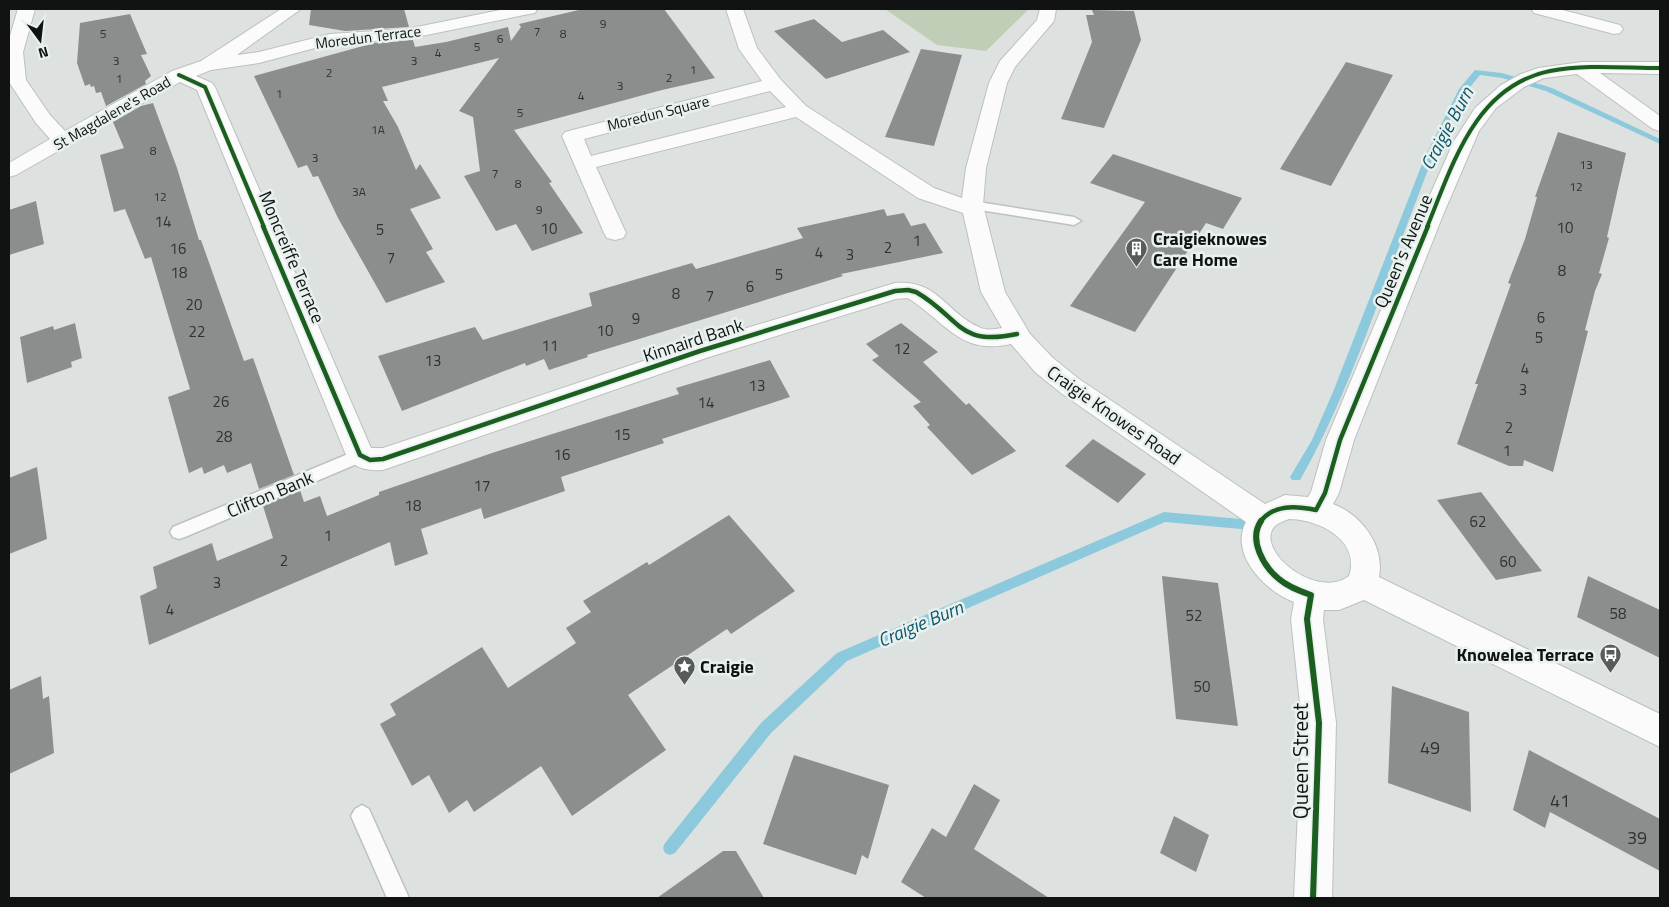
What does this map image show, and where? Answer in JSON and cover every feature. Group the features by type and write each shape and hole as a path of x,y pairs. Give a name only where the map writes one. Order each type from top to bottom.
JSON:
{"street":[{"path":"26,9 14,52 17,80 43,119 64,140"},
{"name":"St Magdalene's Road","path":"9,172 179,75 208,65 292,9"},
{"name":"Moredun Terrace","path":"208,65 259,58 330,39 407,34 530,9"},
{"path":"734,9 748,49 774,84 799,110 926,194 962,206 972,205"},
{"name":"Craigie Knowes Road","path":"1048,9 1045,21 1007,65 998,83 976,168 972,205 993,292 1017,334 1044,365 1070,386 1263,518"},
{"path":"1540,9 1614,29"},
{"path":"1583,68 1660,125"},
{"name":"Queen's Avenue","path":"1316,510 1325,493 1340,440 1432,215 1469,130 1482,112 1498,96 1540,74 1583,68 1660,68"},
{"name":"Moncreiffe Terrace","path":"179,75 205,86 365,458"},
{"name":"Moredun Square","path":"615,233 572,136 774,84"},
{"name":"Moredun Square","path":"584,164 799,110"},
{"name":"Kinnaird Bank","path":"365,458 383,459 691,354 895,291 910,290 923,296 964,332 983,338 998,339 1017,334"},
{"path":"1285,507 1316,510 1333,518 1348,528 1359,542 1366,557 1366,571 1361,583 1352,591 1340,596 1311,595 1294,589 1279,579 1267,567 1259,554 1256,541 1257,528 1263,518 1272,511 1285,507"},
{"path":"1361,583 1660,731"},
{"name":"Queen Street","path":"1311,595 1307,619 1320,724 1313,898"}],"lane":[{"path":"972,205 1074,221"},
{"name":"Clifton Bank","path":"179,532 365,458"},
{"path":"362,816 398,898"}],"green space":[{"path":"885,9 1029,9 986,51 937,45"}],"building":[{"path":"311,9 404,9 409,27 345,31 309,25"},
{"path":"583,9 664,9 715,78 662,90 514,130 552,182 549,183 583,233 532,251 516,224 496,231 464,176 480,171 473,117 459,111 499,58 382,87 388,101 383,101 398,127 416,170 420,164 441,198 410,209 433,249 426,252 445,282 386,303 338,218 318,176 313,177 307,165 298,168 254,76 374,43 413,40 415,47 446,42 508,27 511,41 521,27 519,24"},
{"path":"1092,10 1134,11 1141,40 1104,128 1061,119 1092,42 1086,15 1094,15"},
{"path":"130,14 147,54 141,55 151,76 145,81 146,84 106,106 101,92 96,93 94,86 91,87 90,84 85,86 77,63 80,23"},
{"path":"814,19 842,42 883,30 910,52 826,79 774,31"},
{"path":"921,49 962,55 934,146 885,137"},
{"path":"1346,62 1393,75 1331,186 1280,169"},
{"path":"153,103 177,168 199,240 201,240 244,361 253,358 294,475 259,489 251,463 227,473 224,465 204,474 202,467 189,473 168,397 190,389 151,257 145,259 125,209 114,212 100,155 124,148 113,122 141,106"},
{"path":"1558,132 1626,153 1607,237 1609,238 1599,273 1602,274 1595,291 1585,330 1588,331 1553,472 1524,460 1523,466 1509,466 1457,444 1478,384 1475,384 1511,284 1508,283 1525,239 1537,197 1535,197"},
{"name":"Craigieknowes Care Home","path":"1113,154 1242,198 1223,229 1206,223 1135,332 1070,306 1145,202 1090,183"},
{"path":"36,201 44,244 9,255 9,210"},
{"path":"884,209 887,216 904,213 911,226 925,223 943,253 841,274 843,276 587,355 588,357 549,370 544,359 526,366 525,363 402,411 378,356 475,327 483,340 592,306 589,293 692,263 696,269 803,238 797,228"},
{"path":"75,323 82,358 71,362 72,367 27,383 20,337 53,326 54,330"},
{"path":"901,323 938,352 923,362 966,405 969,403 1016,451 972,475 927,427 930,425 913,406 921,402 872,360 879,356 866,344"},
{"path":"770,360 790,397 662,439 664,443 561,477 565,491 484,519 481,508 421,529 428,554 395,566 390,542 149,645 140,596 157,588 153,567 212,543 217,561 273,538 263,506 300,490 304,502 320,496 327,516 379,495 379,492 492,453 679,394 676,388"},
{"path":"1093,439 1146,474 1118,503 1065,466"},
{"path":"37,467 47,539 9,554 9,478"},
{"path":"1481,492 1542,571 1496,580 1437,500"},
{"path":"729,515 795,591 731,634 727,629 628,695 666,750 572,816 541,766 474,812 467,800 449,813 429,775 412,786 380,724 396,715 390,704 482,647 508,688 576,643 566,628 591,612 583,601 647,562 649,565"},
{"path":"1162,576 1218,583 1238,726 1176,719"},
{"path":"1588,576 1660,610 1660,658 1577,617"},
{"path":"41,676 43,699 49,696 54,753 9,774 9,690"},
{"path":"1392,686 1469,712 1471,812 1388,783"},
{"path":"1529,750 1660,819 1660,871 1550,812 1545,828 1513,810"},
{"path":"794,755 889,785 868,859 862,855 856,875 763,844"},
{"path":"974,784 1000,800 974,849 1049,898 926,898 901,882 932,828 946,837"},
{"path":"1174,816 1209,835 1196,872 1160,853"},
{"path":"723,851 736,851 764,898 657,898"}],"waterway":[{"name":"Craigie Burn","path":"1296,477 1317,441 1338,392 1428,159 1463,89 1478,72 1526,82 1549,90 1572,99 1660,142"},
{"name":"Craigie Burn","path":"670,848 766,728 842,657 1164,517 1241,524"}],"cycle path":[{"path":"1313,898 1319,723 1307,619 1311,595 1295,589 1280,580 1266,565 1257,545 1256,534 1258,525 1264,516 1279,508 1295,507 1316,510 1325,493 1340,440 1432,215 1454,162 1481,112 1508,89 1538,74 1582,68 1660,68"},
{"path":"179,75 205,87 360,455 370,460 383,459 700,351 895,291 908,290 916,292 970,334 989,338 1017,334"}],"place":[{"name":"Craigieknowes Care Home","path":"1137,267"},
{"name":"Knowelea Terrace","path":"1610,673"},
{"name":"Craigie","path":"684,685"}]}
